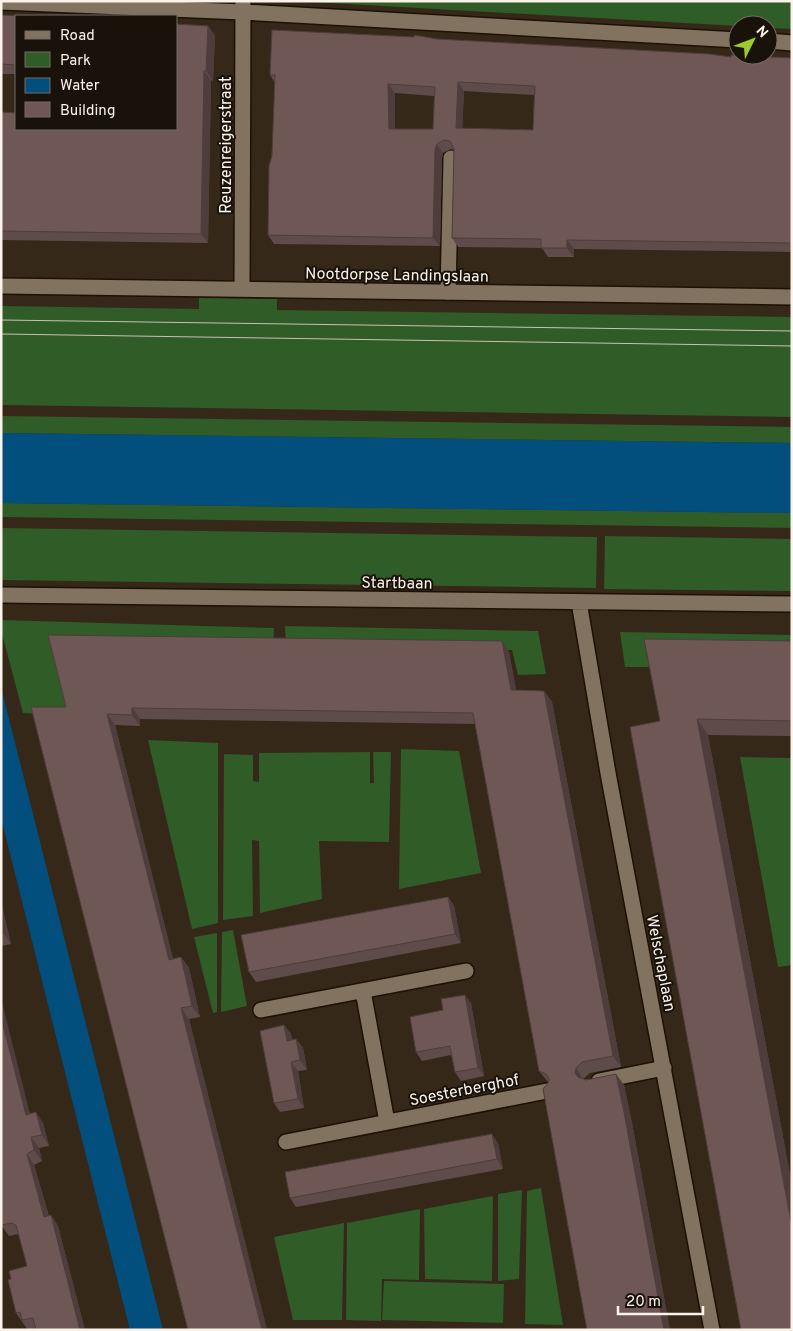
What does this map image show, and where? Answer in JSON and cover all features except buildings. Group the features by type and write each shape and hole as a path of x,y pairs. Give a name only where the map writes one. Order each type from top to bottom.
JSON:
{"street":[{"path":"8,2 243,7 728,39"},
{"name":"Reuzenreigerstraat","path":"242,289 243,7"},
{"path":"778,42 792,43"},
{"path":"448,292 451,158"},
{"name":"Nootdorpse Landingslaan","path":"1,286 792,297"},
{"name":"Startbaan","path":"1,595 792,604"},
{"name":"Welschaplaan","path":"579,602 608,773 712,1330"},
{"path":"262,1010 466,971"},
{"path":"363,991 387,1122"},
{"path":"592,1082 664,1068"},
{"name":"Soesterberghof","path":"286,1142 547,1091"}],"green space":[{"path":"295,1 792,1 792,29 778,28 778,15 728,15 728,25"},
{"path":"199,298 277,299 277,310 792,317 792,417 1,405 1,306 199,309"},
{"path":"1,416 792,427 792,443 1,433"},
{"path":"1,503 792,513 792,528 1,517"},
{"path":"1,528 597,537 596,588 1,580"},
{"path":"605,536 792,539 792,591 604,589"},
{"path":"1,620 274,628 273,646 69,715 23,713 1,630"},
{"path":"285,626 538,631 546,674 518,675 512,650 286,645"},
{"path":"620,632 792,635 792,647 652,667 625,667"},
{"path":"148,740 218,743 218,923 192,929"},
{"path":"401,749 459,751 481,873 399,889"},
{"path":"370,752 370,783 374,783 373,752 391,752 389,842 319,841 322,899 260,913 259,841 252,840 253,916 223,920 224,754 253,755 253,781 259,782 259,753"},
{"path":"740,757 792,758 792,965 778,967"},
{"path":"233,930 247,1006 221,1012 222,932"},
{"path":"217,933 217,1012 213,1013 194,937"},
{"path":"541,1188 563,1325 525,1324 527,1191"},
{"path":"522,1190 519,1279 498,1281 498,1194"},
{"path":"493,1196 492,1281 425,1279 424,1209"},
{"path":"420,1209 419,1280 382,1279 381,1321 346,1320 347,1223"},
{"path":"344,1223 342,1320 293,1320 274,1237"},
{"path":"384,1281 504,1284 503,1323 382,1320"}],"water":[{"path":"1,433 792,443 792,513 1,503"},
{"path":"1,687 163,1330 130,1330 1,818"}],"tram line":[{"path":"1,320 792,331"},
{"path":"1,334 792,346"}]}
